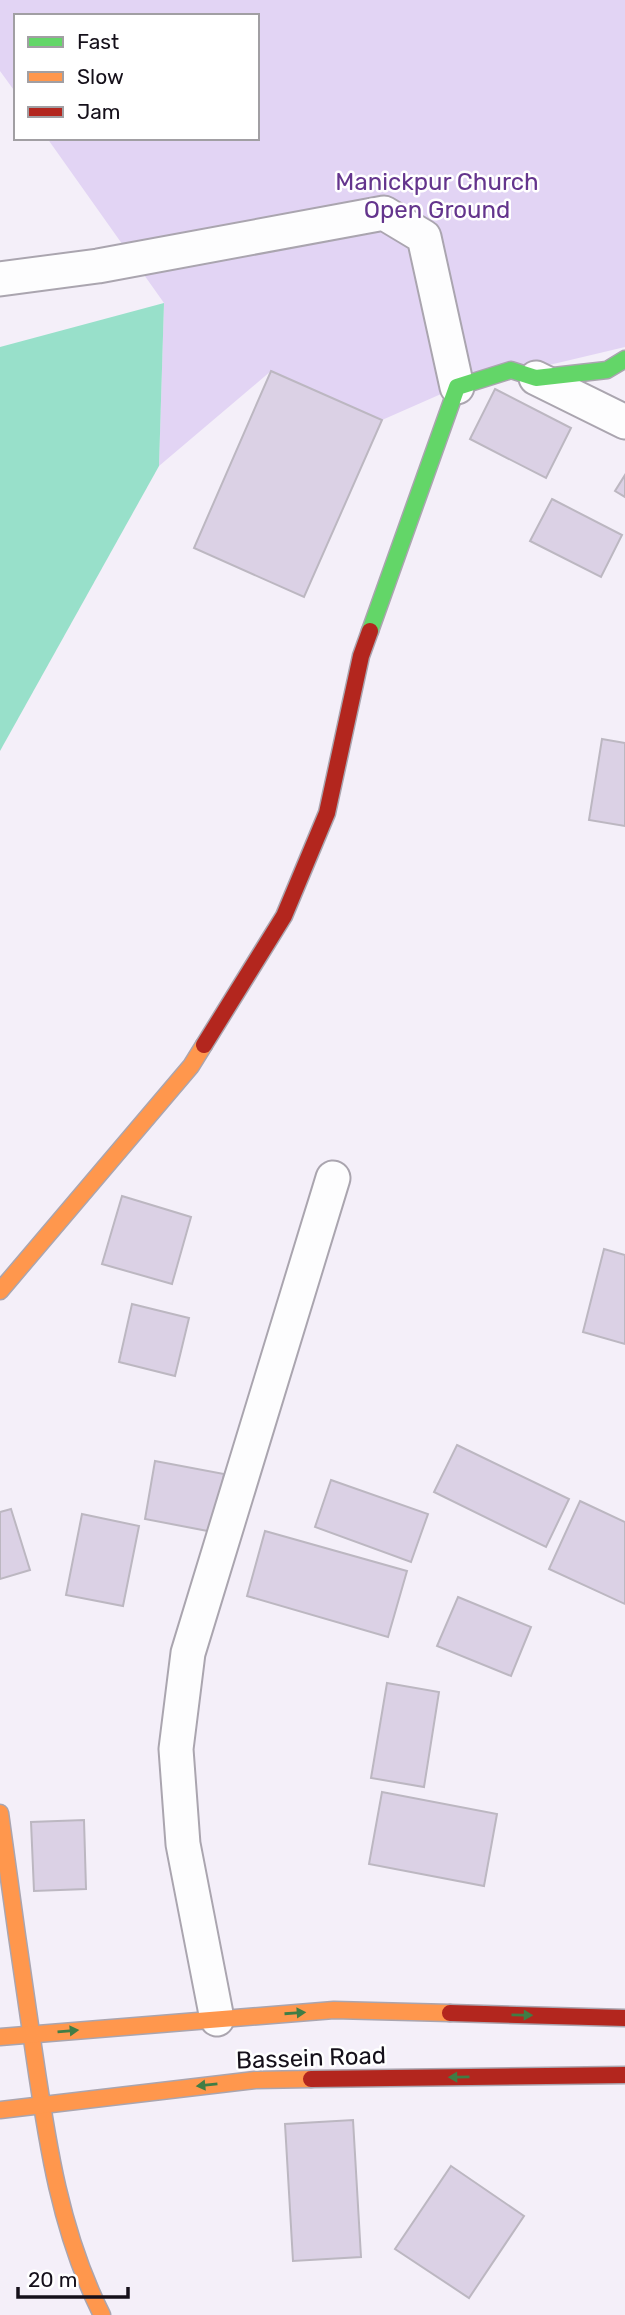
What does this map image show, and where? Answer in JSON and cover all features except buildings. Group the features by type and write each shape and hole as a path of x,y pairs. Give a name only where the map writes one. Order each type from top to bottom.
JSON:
{"street":[{"path":"0,279 98,266 384,213 424,237 457,387 361,656 327,813 284,916 191,1066 0,1291"},
{"path":"536,378 607,370 625,359"},
{"path":"457,387 511,370 536,378 625,422"},
{"path":"217,2019 183,1844 176,1749 188,1653 333,1178"},
{"path":"0,1813 31,2034 55,2179 76,2260 102,2315"},
{"name":"Bassein Road","path":"0,2038 334,2010 625,2018"},
{"name":"Bassein Road","path":"0,2110 255,2080 625,2075"}],"green space":[{"name":"Manickpur Church Open Ground","path":"0,0 625,0 625,347 457,387 382,420 271,371 159,466 164,303 48,140 259,140 259,14 14,14 14,90 0,71"}],"shaded area":[{"path":"164,303 159,466 0,751 0,347"}],"traffic: fast":[{"path":"370,631 457,387 511,370 536,378 607,370 625,359"}],"traffic: slow":[{"path":"0,1291 191,1066 204,1045"},
{"path":"0,1813 37,2075 56,2180 74,2249 102,2315"},
{"path":"0,2037 334,2010 450,2013"},
{"path":"0,2110 255,2080 311,2079"}],"traffic: jam":[{"path":"204,1045 284,916 327,813 361,656 370,631"},
{"path":"450,2013 625,2018"},
{"path":"311,2079 625,2075"}]}
